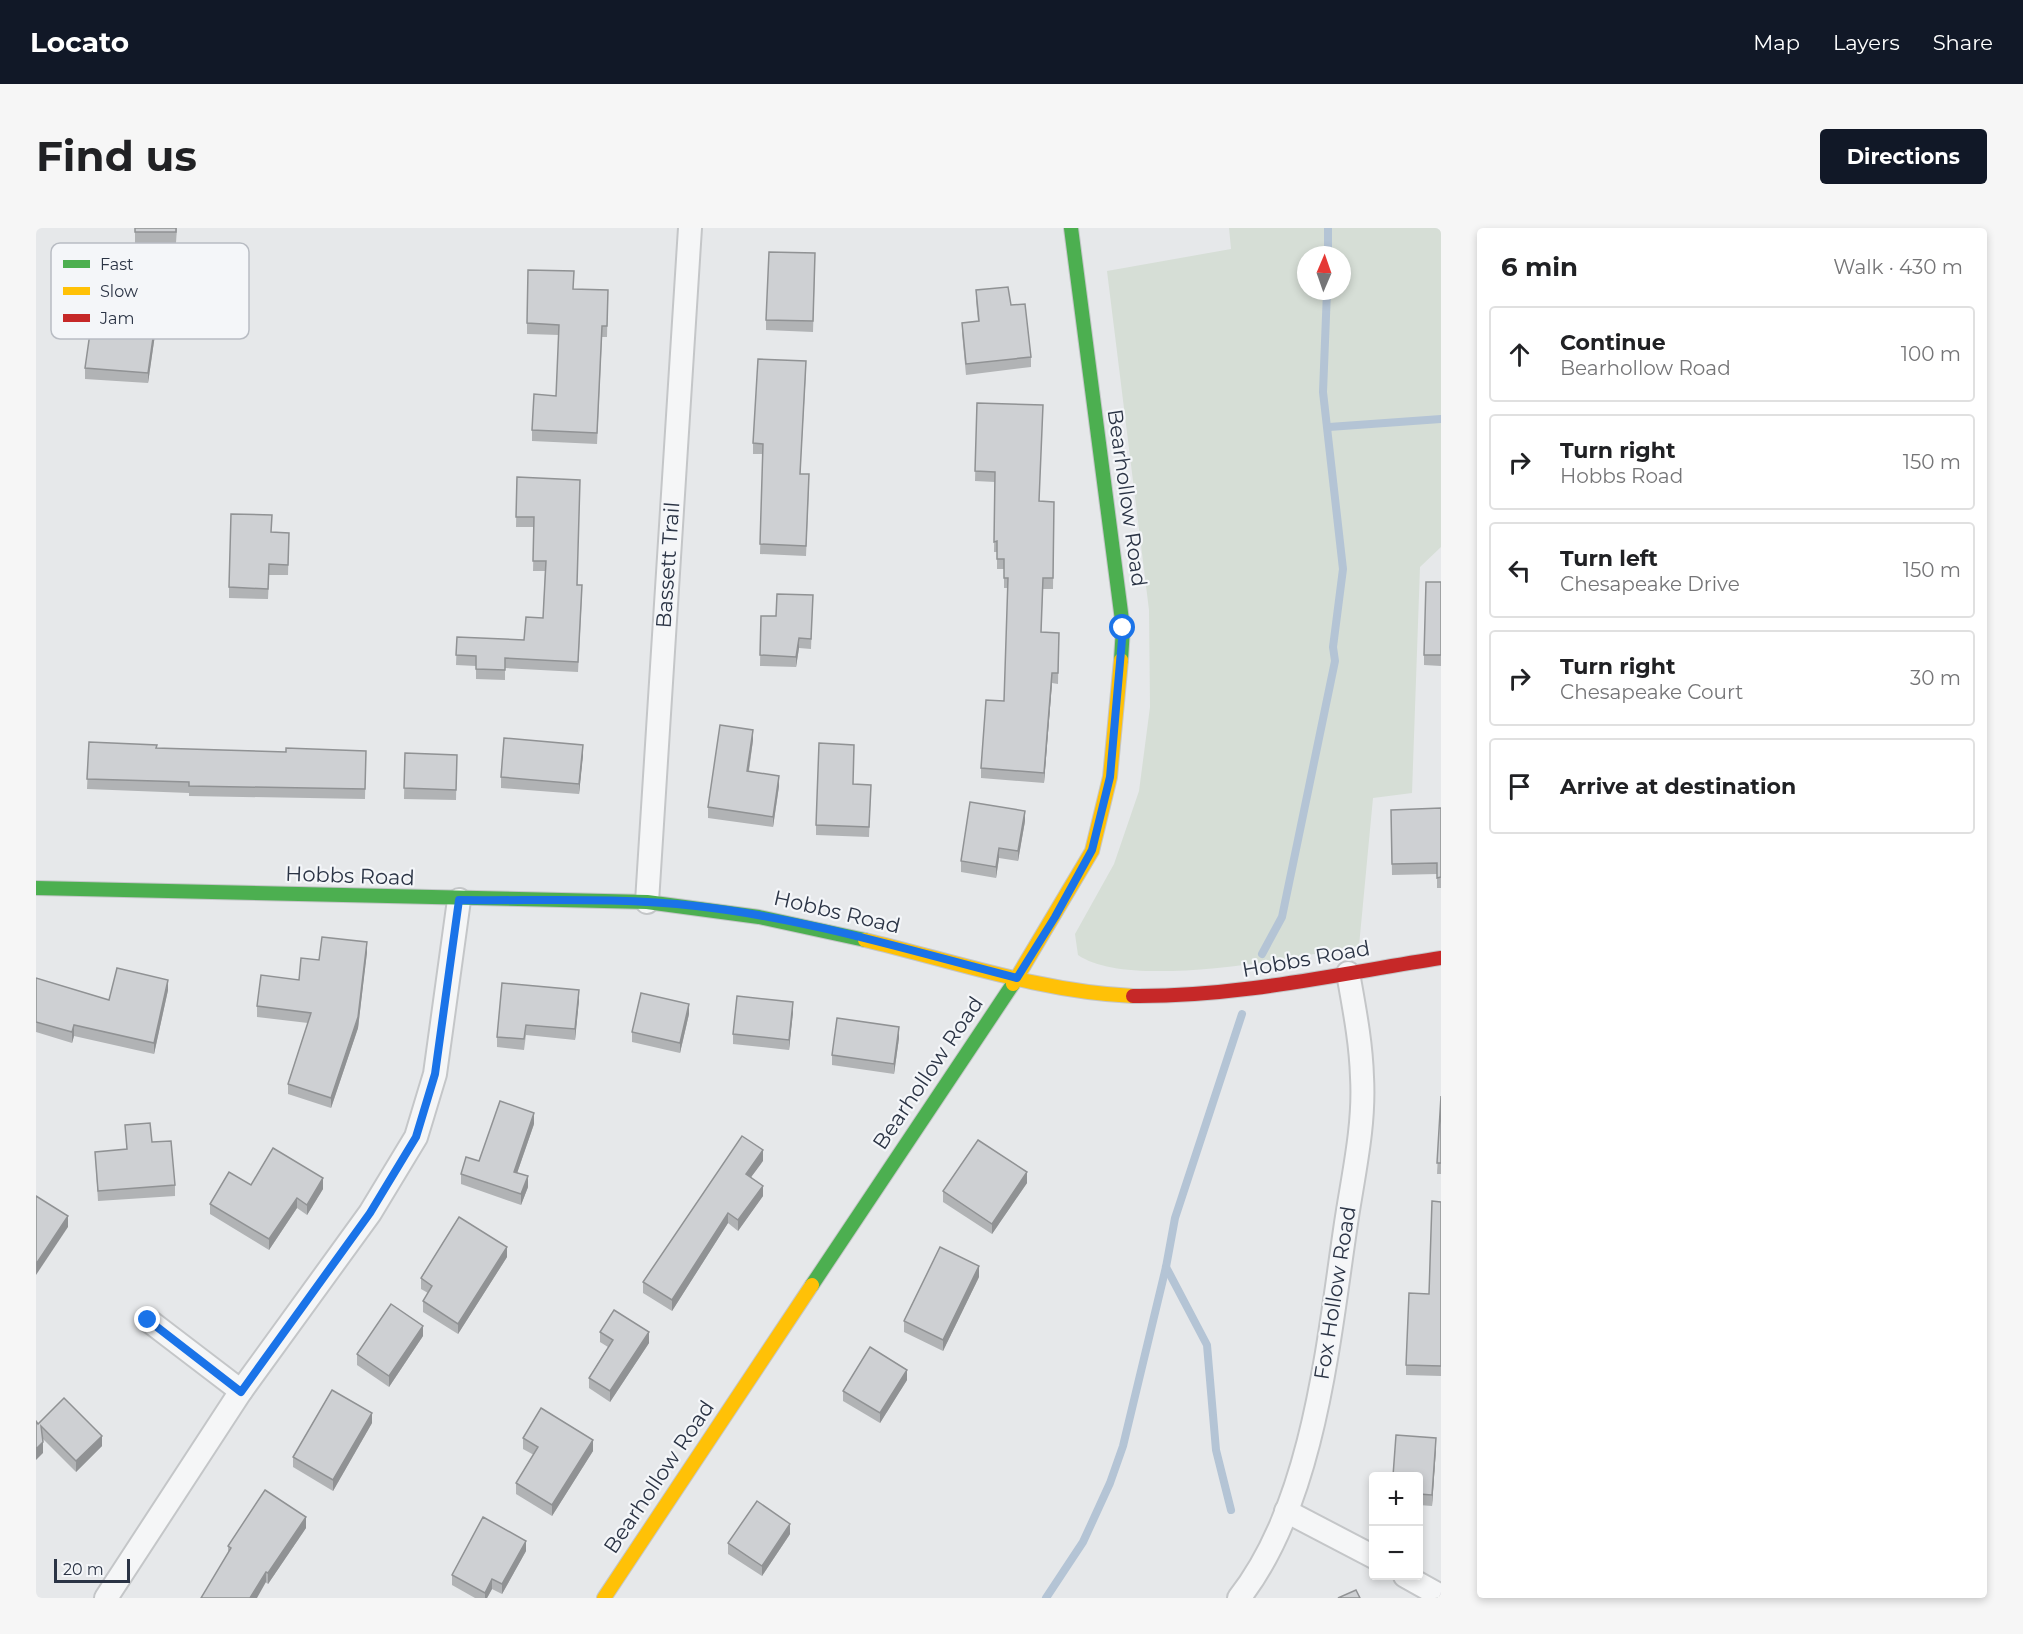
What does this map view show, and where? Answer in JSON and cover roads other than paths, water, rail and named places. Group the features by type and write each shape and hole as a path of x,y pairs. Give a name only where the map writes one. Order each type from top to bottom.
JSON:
{"street":[{"name":"Bassett Trail","path":"647,902 690,228"},
{"name":"Bearhollow Road","path":"604,1598 1017,978 1055,917 1092,850 1110,777 1123,628 1071,228"},
{"name":"Hobbs Road","path":"36,888 459,900 647,902 696,906 782,919 1017,978 1092,992 1169,996 1234,993 1441,958"},
{"path":"106,1598 241,1392 370,1213 416,1137 435,1074 459,900"},
{"name":"Fox Hollow Road","path":"1239,1598 1255,1579 1286,1511 1311,1435 1326,1362 1361,1122 1362,1077 1348,973"},
{"path":"148,1320 241,1392"},
{"path":"1286,1511 1369,1554"},
{"path":"1414,1580 1441,1596"}],"waterway":[{"path":"1328,228 1328,246"},
{"path":"1262,954 1282,917 1335,661 1333,647 1343,569 1323,392 1327,300"},
{"path":"1329,427 1441,419"},
{"path":"1046,1598 1083,1542 1110,1483 1123,1446 1166,1267 1175,1218 1242,1014"},
{"path":"1166,1267 1207,1345 1216,1450 1231,1510"}]}
